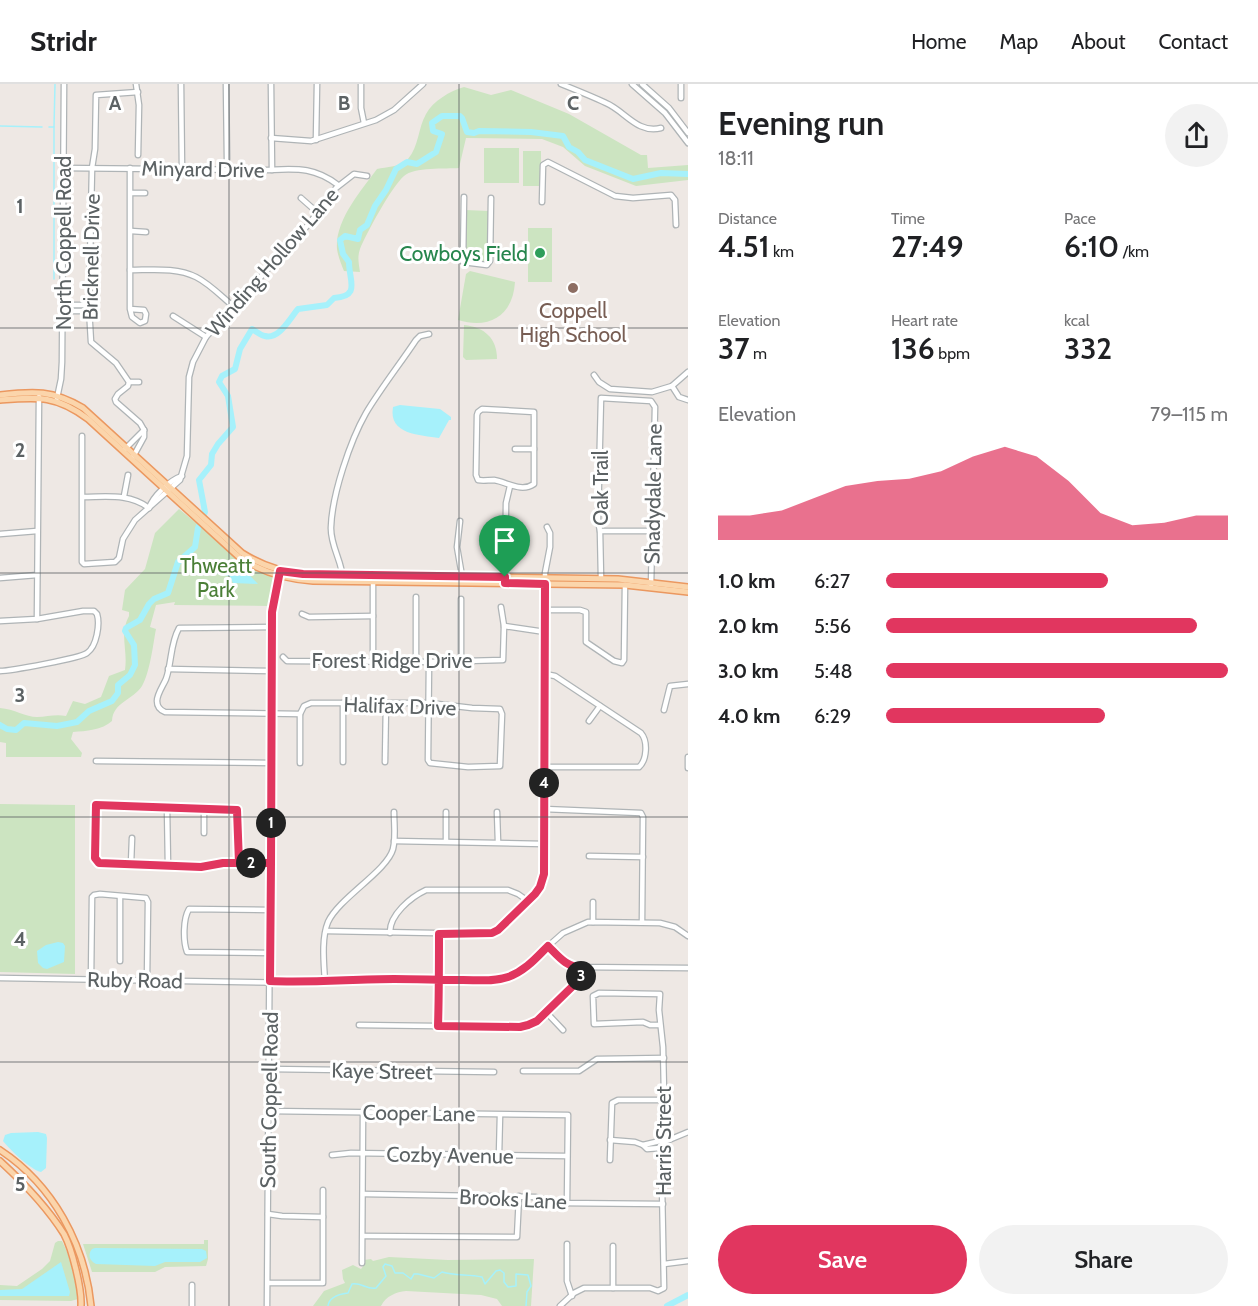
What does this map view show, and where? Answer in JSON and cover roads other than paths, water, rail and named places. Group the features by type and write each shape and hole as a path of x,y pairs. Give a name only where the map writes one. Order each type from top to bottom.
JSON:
{"main road":[{"path":"0,394 28,392 57,398 83,408 215,531 242,553 279,573 343,578 651,585"},
{"path":"0,400 57,398"},
{"path":"373,578 462,576 505,580"},
{"path":"545,581 601,578 687,590"},
{"path":"0,1150 39,1183 72,1232 84,1269 90,1306"},
{"path":"0,1161 26,1185 65,1236 77,1275 81,1306"}],"street":[{"name":"North Coppell Road","path":"57,398 61,379 64,84"},
{"path":"136,84 138,155"},
{"path":"181,84 182,169"},
{"path":"226,84 227,159"},
{"path":"271,84 272,170"},
{"path":"316,140 317,84"},
{"path":"361,84 361,108 364,123"},
{"path":"271,138 316,140 364,123 389,114 423,84"},
{"path":"561,84 607,103 641,127 655,130 661,128"},
{"path":"632,84 660,107 688,143"},
{"path":"642,84 669,108 688,133"},
{"path":"681,84 681,98"},
{"name":"Bricknell Drive","path":"129,382 116,363 91,342 89,308 92,168 96,95 98,93 138,92"},
{"path":"542,202 543,165 548,162 615,196 633,198 671,195 676,204 676,225"},
{"name":"Minyard Drive","path":"63,168 303,169 325,176 339,184"},
{"path":"130,168 130,309"},
{"name":"Winding Hollow Lane","path":"83,497 82,562 84,564 115,562 119,558 123,539 135,520 149,508 151,502 182,476 187,456 189,377 193,362 206,337 318,213 339,184 354,174 367,176"},
{"path":"130,193 145,193"},
{"path":"464,197 464,262 483,266 490,261 491,198"},
{"path":"301,198 318,213"},
{"path":"131,231 146,232"},
{"path":"130,270 168,270 192,275 210,286 234,307"},
{"path":"62,308 89,308"},
{"path":"173,316 206,337"},
{"path":"343,578 331,536 340,473 367,412 420,336 429,334"},
{"path":"594,375 599,382 610,389 652,392 672,386 688,372"},
{"path":"133,457 144,437 144,430 141,423 115,399 129,382 140,382"},
{"path":"672,386 679,397 688,400"},
{"path":"37,619 39,397"},
{"name":"Oak Trail","path":"601,578 598,520 601,398 653,402"},
{"name":"Shadydale Lane","path":"651,585 654,531 655,407 653,402"},
{"path":"482,409 534,412 534,484 530,487 510,486 493,480 478,480 476,475 478,412 482,409"},
{"path":"125,449 144,430"},
{"path":"82,436 83,497 123,496 138,500 149,508"},
{"path":"515,449 534,449"},
{"path":"123,496 128,475"},
{"path":"505,580 506,503 510,486"},
{"path":"460,521 458,547 462,576"},
{"path":"326,931 492,933 528,902 542,882 545,567 550,547 550,533 547,527"},
{"path":"0,534 38,531"},
{"path":"600,531 654,531"},
{"name":"South Coppell Road","path":"267,1306 272,606 279,573"},
{"path":"0,578 37,575"},
{"path":"373,578 373,661"},
{"path":"545,610 586,612 586,642 614,661 622,663 624,660 625,585"},
{"path":"416,661 417,597"},
{"path":"461,599 461,660"},
{"path":"501,607 504,626 545,632"},
{"path":"0,621 37,619 83,611 94,611 98,618 98,629 91,649 86,654 23,669 0,671"},
{"path":"302,614 309,617 373,616"},
{"name":"Forest Ridge Drive","path":"283,657 287,661 503,660 504,626"},
{"path":"272,627 179,628 157,698 158,708 165,712 300,714 300,763"},
{"path":"429,662 429,704"},
{"path":"168,669 272,670"},
{"path":"544,767 635,768 642,765 645,760 643,735 555,676 545,674"},
{"path":"664,710 670,686 688,684"},
{"path":"343,703 343,762"},
{"name":"Halifax Drive","path":"300,714 304,706 311,704 343,703 429,704 500,709 502,714 500,766 468,767 430,763 428,760 429,704"},
{"path":"385,762 386,704"},
{"path":"589,721 600,706"},
{"path":"688,756 688,767"},
{"path":"96,760 271,763"},
{"path":"239,863 237,810 96,805 95,858 99,863 201,867 216,864 271,863"},
{"path":"167,807 168,866"},
{"path":"204,808 204,833"},
{"path":"544,809 641,813 643,817 642,922"},
{"path":"325,982 328,923 336,910 388,858 393,849 394,812"},
{"path":"446,812 446,841"},
{"path":"498,812 498,842"},
{"path":"131,864 132,838"},
{"path":"394,841 544,844"},
{"path":"589,856 643,857"},
{"path":"390,933 391,922 396,915 416,895 426,890 508,890 528,902"},
{"path":"92,979 92,897 100,894 146,898 148,902 147,980"},
{"path":"120,897 120,961"},
{"path":"593,902 593,922 666,924 688,936"},
{"path":"270,952 187,952 185,947 186,915 189,909 271,910"},
{"name":"Ruby Road","path":"0,978 325,982 377,979 495,980 520,971 571,928 593,922"},
{"path":"438,1026 439,934"},
{"path":"548,946 564,962 583,968 688,968"},
{"path":"359,1025 520,1027 537,1021 578,981 583,968"},
{"name":"Harris Street","path":"613,1288 650,1288 658,1291 664,1288 664,1058 660,1025 660,994 599,993 593,996 594,1024 643,1022 660,1025"},
{"path":"546,1012 563,1030"},
{"path":"523,1071 579,1071 597,1059 664,1058"},
{"name":"Kaye Street","path":"270,1069 494,1072"},
{"path":"610,1160 611,1106 615,1101 664,1100"},
{"name":"Cooper Lane","path":"269,1111 568,1115 567,1156"},
{"path":"362,1263 363,1113"},
{"path":"499,1155 500,1114"},
{"path":"610,1140 624,1140 644,1145 647,1149 659,1149 664,1142 688,1132"},
{"name":"Cozby Avenue","path":"332,1155 567,1156"},
{"path":"567,1156 567,1203"},
{"path":"268,1283 323,1283 322,1190"},
{"name":"Brooks Lane","path":"363,1194 519,1196 567,1203 663,1204"},
{"path":"363,1236 517,1237 519,1196"},
{"path":"268,1214 323,1217"},
{"path":"268,1220 282,1216"},
{"path":"65,1236 72,1232"},
{"path":"567,1244 567,1281 572,1296"},
{"path":"560,1306 584,1288 613,1288 613,1246"},
{"path":"664,1264 688,1261"},
{"path":"192,1285 192,1306"}],"water":[{"path":"400,405 440,409 451,417 451,420 439,438 407,432 396,423 393,416 393,407"},
{"path":"242,567 258,584 233,583 229,575 232,568"},
{"path":"58,942 65,946 64,962 47,969 43,968 38,963 37,951 46,945"},
{"path":"11,1133 46,1134 47,1138 46,1168 41,1172 26,1164 3,1141 5,1135"},
{"path":"95,1248 202,1249 206,1251 207,1258 200,1262 165,1262 155,1266 96,1264 89,1256 90,1251"},
{"path":"61,1262 70,1292 69,1296 0,1296 0,1290 22,1289"}],"waterway":[{"path":"49,127 54,127 55,84"},
{"path":"0,725 16,730 24,723 57,726 77,722 89,711 112,701 118,693 118,685 130,675 135,665 134,645 125,631 126,628 140,620 154,599 168,593 178,562 195,547 198,528 205,512 199,480 211,465 212,454 218,444 233,427 228,396 219,382 222,376 235,369 240,349 252,329 265,336 275,335 298,309 327,305 334,298 342,297 351,291 349,262 343,254 340,240 345,236 358,239 360,230 367,225 396,169 407,162 417,164 436,152 442,134 433,131 432,123 442,116 460,116 467,132 531,132 563,136 569,147 585,160 633,179 661,173 688,174"},
{"path":"0,126 42,127"},
{"path":"54,127 54,279"},
{"path":"178,562 202,567 223,575"},
{"path":"328,1306 333,1298 348,1293 352,1284 376,1288 386,1276 383,1267 385,1264 392,1266 395,1273 403,1273 411,1279 414,1274 434,1278 442,1272 482,1277 485,1284 496,1271 500,1270 504,1273 504,1282 508,1287 516,1286 516,1274 528,1275 531,1286 527,1292 526,1306"},
{"path":"667,1306 688,1295"}],"place":[{"name":"Cowboys Field","path":"540,253"},
{"name":"Coppell High School","path":"573,288"}],"park label":[{"name":"Thweatt Park","path":"216,577"}]}
